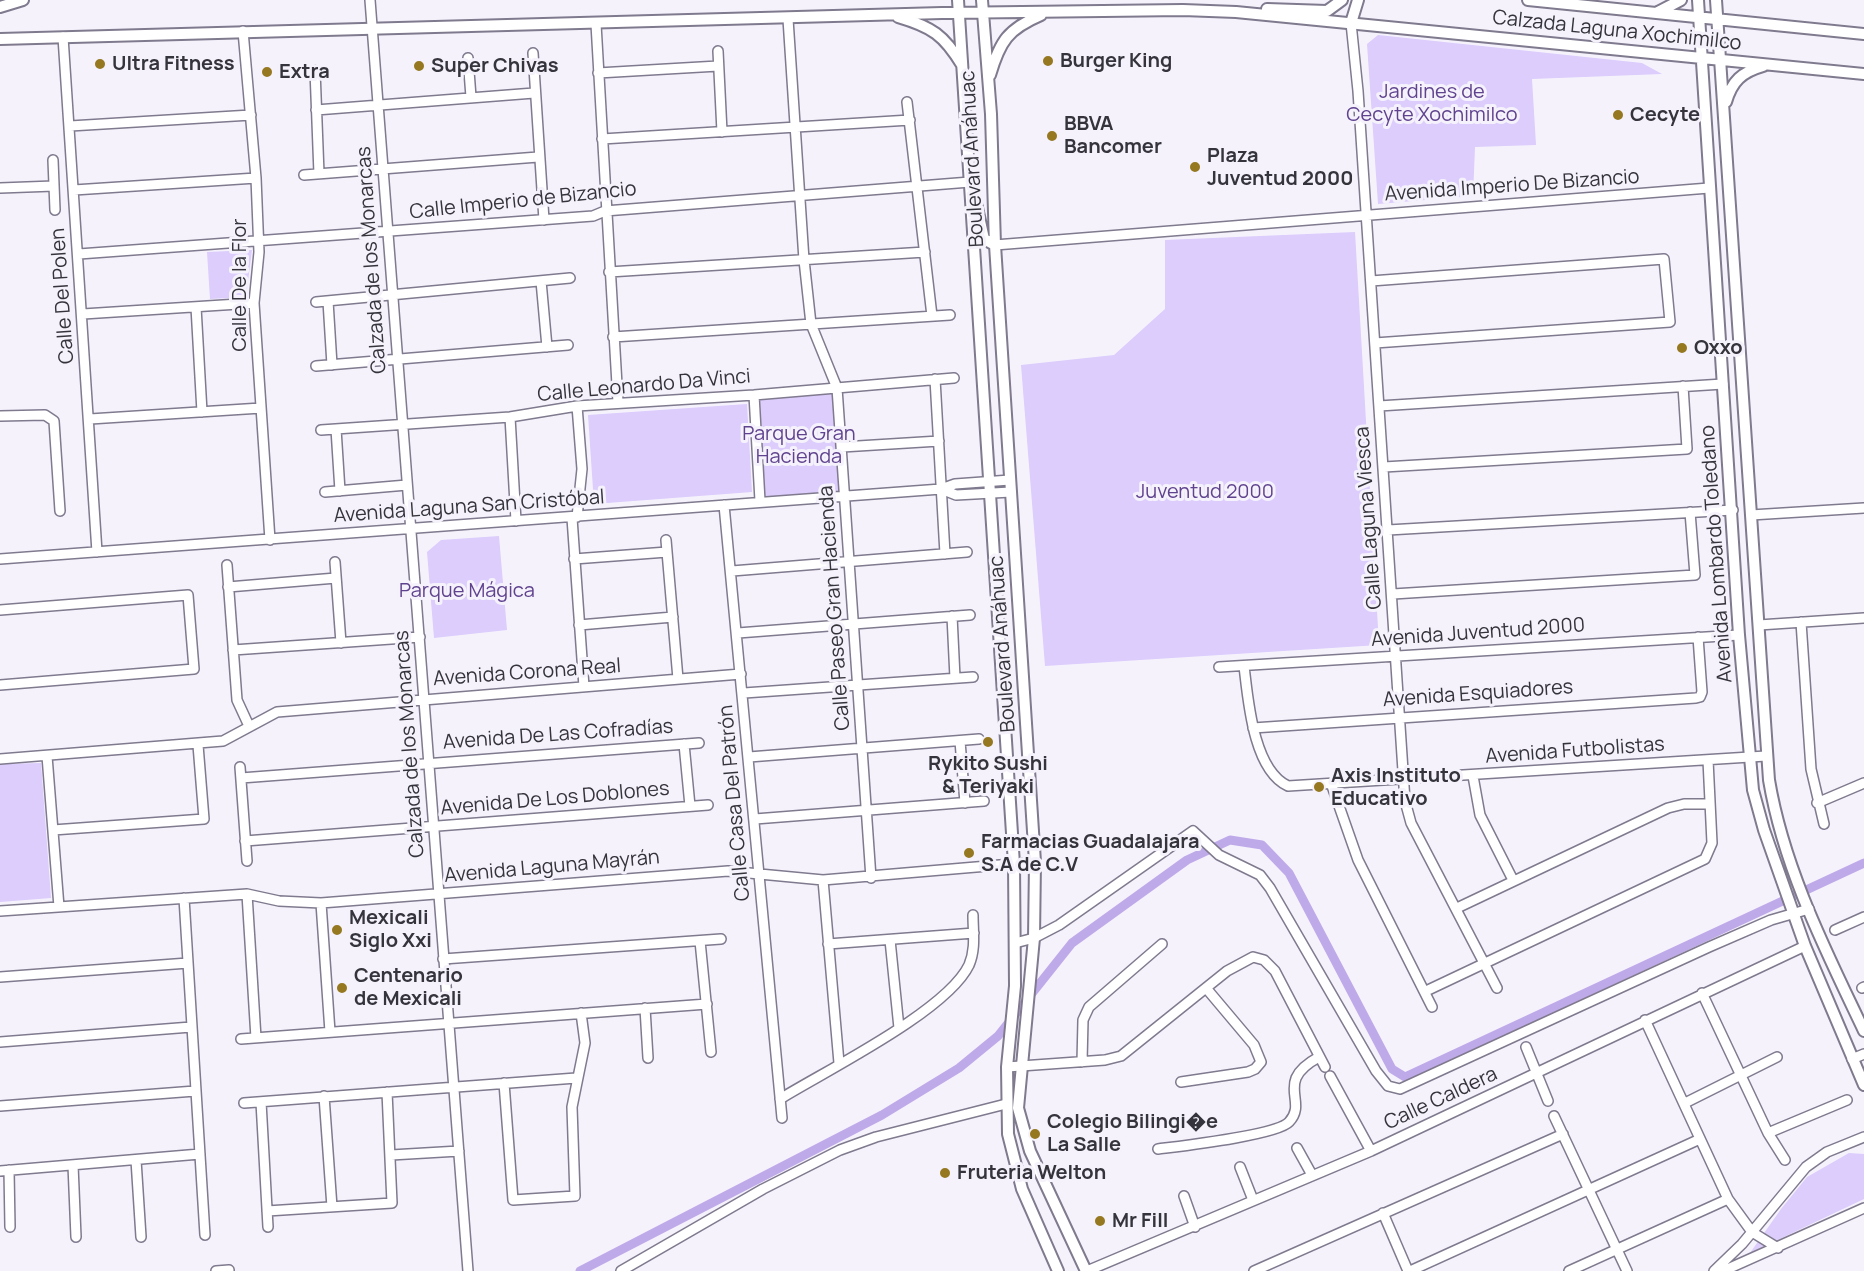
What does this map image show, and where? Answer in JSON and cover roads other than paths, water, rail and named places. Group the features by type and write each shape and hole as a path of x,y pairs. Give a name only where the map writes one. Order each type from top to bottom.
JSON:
{"main road":[{"path":"0,7 23,0"},
{"name":"Boulevard Anáhuac","path":"958,0 1014,864 1015,986 1007,1067 1008,1134 1014,1166 1058,1271"},
{"name":"Boulevard Anáhuac","path":"982,0 995,245 1035,862 1034,938 1020,1066 1018,1108 1025,1139 1087,1271"},
{"path":"1210,11 1230,8 1327,11 1342,0"},
{"path":"1351,23 1358,0"},
{"name":"Calzada Laguna Xochimilco","path":"1528,0 1864,34"},
{"path":"1654,13 1676,5 1681,0"},
{"name":"Avenida Lombardo Toledano","path":"1698,0 1749,758 1758,812 1792,910 1805,946 1858,1064 1864,1085"},
{"name":"Avenida Lombardo Toledano","path":"1716,0 1766,756 1777,822 1798,884 1864,1031"},
{"name":"Calzada Laguna Xochimilco","path":"0,39 243,31 788,19 959,12 1210,11 1864,74"},
{"path":"988,81 997,51 1006,36 1024,22 1048,12"},
{"path":"886,14 921,24 937,32 951,47 964,67"},
{"path":"1724,108 1734,81 1752,69 1772,64"},
{"path":"970,183 984,239 995,245"},
{"path":"1724,387 1732,430 1746,436"},
{"path":"1731,477 1739,481 1744,488 1751,515"}],"street":[{"name":"Calzada de los Monarcas","path":"370,0 468,1267"},
{"name":"Calle Paseo Gran Hacienda","path":"788,19 804,260 811,324 837,388 843,447 871,878"},
{"name":"Calle Laguna Viesca","path":"1351,23 1376,343 1402,781 1411,823 1497,988"},
{"path":"596,24 605,211 618,402"},
{"name":"Calle De la Flor","path":"243,31 256,178 259,242 254,303 270,540"},
{"name":"Calle Del Polen","path":"63,37 97,552"},
{"path":"717,51 723,132"},
{"path":"532,52 544,220"},
{"path":"468,58 471,97"},
{"path":"598,73 718,66"},
{"path":"315,70 319,174"},
{"path":"316,110 534,93"},
{"path":"907,102 932,316"},
{"path":"70,126 251,115"},
{"path":"602,140 910,120"},
{"path":"304,175 538,157"},
{"path":"53,160 55,210"},
{"path":"74,190 256,178"},
{"name":"Calle Imperio de Bizancio","path":"79,254 544,220 593,216 605,211 800,194 970,183"},
{"path":"0,188 54,186"},
{"name":"Avenida Imperio De Bizancio","path":"995,245 1709,188"},
{"path":"609,272 925,252"},
{"path":"1371,281 1664,259 1670,322 1376,343"},
{"path":"316,302 570,278"},
{"path":"541,281 547,347"},
{"path":"328,301 332,365"},
{"path":"82,314 254,303"},
{"path":"196,308 202,412"},
{"path":"614,337 950,315"},
{"path":"316,366 568,345"},
{"name":"Calle Leonardo Da Vinci","path":"321,430 510,417 618,402 754,395 954,378"},
{"path":"935,379 945,554"},
{"path":"1384,467 1687,449 1683,386"},
{"path":"1379,406 1683,386 1724,387"},
{"path":"754,395 760,501"},
{"path":"577,406 582,469 575,518 574,559 584,687"},
{"path":"90,419 261,408"},
{"path":"0,416 45,415 51,417 60,511"},
{"path":"510,417 516,521"},
{"path":"336,429 340,491"},
{"path":"843,447 939,441"},
{"name":"Avenida Laguna San Cristóbal","path":"988,488 1010,480"},
{"name":"Avenida Laguna San Cristóbal","path":"0,559 575,518 760,501 941,489 956,484 1011,492"},
{"path":"324,492 407,485"},
{"name":"Calle Casa Del Patrón","path":"724,505 744,693 782,1118"},
{"path":"1751,515 1864,508"},
{"path":"1388,530 1732,510"},
{"path":"1392,594 1695,574 1690,512"},
{"path":"666,540 678,679"},
{"path":"574,559 667,552"},
{"path":"732,571 967,552"},
{"path":"335,562 341,643"},
{"path":"227,565 237,699 249,726"},
{"path":"228,587 336,578"},
{"path":"0,610 188,595 194,669 0,685"},
{"path":"738,633 970,615"},
{"path":"952,616 955,678"},
{"path":"579,624 673,617"},
{"path":"1759,625 1864,618"},
{"path":"1801,622 1809,751 1817,803 1824,824"},
{"name":"Avenida Juventud 2000","path":"1219,667 1739,635"},
{"path":"233,650 420,637"},
{"name":"Avenida Esquiadores","path":"1252,728 1700,697 1702,692 1698,637"},
{"path":"1244,666 1252,728"},
{"name":"Avenida Corona Real","path":"0,759 198,745 224,741 277,712 741,674"},
{"path":"744,693 973,677"},
{"name":"Avenida Futbolistas","path":"1252,728 1265,757 1280,781 1295,787 1766,756"},
{"path":"749,757 979,739"},
{"path":"960,741 965,802"},
{"name":"Avenida De Las Cofradías","path":"241,778 699,743"},
{"path":"684,744 690,807"},
{"path":"53,830 204,819 198,745"},
{"path":"47,756 59,907"},
{"path":"1426,991 1705,859 1712,843 1708,760"},
{"path":"240,767 247,861"},
{"path":"1473,776 1480,815 1513,880"},
{"path":"1817,803 1864,783"},
{"path":"1332,786 1358,860 1426,991 1432,1007"},
{"path":"755,819 984,801"},
{"path":"1457,908 1668,808 1684,804 1709,804"},
{"name":"Avenida De Los Doblones","path":"245,841 708,805"},
{"path":"1015,943 1034,938 1074,914 1193,831 1219,855 1250,868 1270,888 1376,1071 1388,1086 1397,1089 1409,1086 1708,947 1807,905"},
{"name":"Avenida Laguna Mayrán","path":"0,911 247,894 279,901 321,903 728,871 759,872 823,880 871,878 1035,862"},
{"path":"823,880 839,1063"},
{"path":"247,894 256,1038"},
{"path":"184,898 205,1235"},
{"path":"321,903 330,1032"},
{"path":"780,1099 899,1028 934,1004 956,984 969,964 974,947 973,915"},
{"path":"1835,930 1863,920"},
{"path":"828,944 974,933"},
{"path":"443,959 720,939"},
{"path":"891,940 899,1028"},
{"path":"700,941 711,1052"},
{"path":"1082,1062 1083,1020 1089,1007 1162,944"},
{"name":"Calle Caldera","path":"1087,1271 1196,1227 1312,1174 1371,1151 1805,946"},
{"path":"1007,1067 1082,1062 1121,1056 1206,988 1247,959 1258,957 1275,971 1371,1151"},
{"path":"0,977 188,963"},
{"path":"1181,1082 1256,1070 1261,1062 1254,1045 1206,988"},
{"path":"1702,993 1768,1133 1785,1160"},
{"path":"241,1039 707,1004"},
{"path":"645,1008 648,1058"},
{"path":"504,1083 513,1200 575,1196 572,1107 576,1078 585,1043 581,1013"},
{"path":"1645,1020 1728,1199 1752,1232 1778,1248"},
{"path":"0,1042 191,1027"},
{"path":"1526,1047 1548,1101"},
{"path":"1858,1064 1864,1054"},
{"path":"1158,1149 1266,1132 1284,1126 1292,1117 1296,1074 1303,1066 1319,1057"},
{"path":"1685,1102 1777,1057"},
{"path":"244,1103 576,1078"},
{"path":"0,1106 195,1090"},
{"path":"267,1211 393,1203 387,1092"},
{"path":"324,1096 332,1207"},
{"path":"1768,1133 1847,1100"},
{"path":"261,1102 268,1227"},
{"path":"621,1271 763,1190 840,1150 894,1132 1006,1104"},
{"path":"1554,1116 1627,1271"},
{"path":"1254,1271 1563,1134"},
{"path":"1714,1271 1752,1232 1806,1167 1827,1152 1864,1137"},
{"path":"1383,1213 1409,1271 1700,1139"},
{"path":"1298,1148 1312,1174"},
{"path":"392,1155 459,1150"},
{"path":"10,1227 4,1170 200,1154"},
{"path":"136,1160 141,1237"},
{"path":"73,1165 76,1237"},
{"path":"1240,1167 1253,1200"},
{"path":"1184,1196 1196,1227"},
{"path":"1569,1271 1728,1199"},
{"path":"1724,1271 1864,1208"},
{"path":"216,1271 229,1270"}],"waterway":[{"path":"580,1271 882,1115 959,1068 998,1036 1072,943 1187,860 1230,840 1262,845 1289,873 1392,1069 1405,1077 1864,863"}],"place":[{"name":"Burger King","path":"1048,61"},
{"name":"Ultra Fitness","path":"100,64"},
{"name":"Super Chivas","path":"419,66"},
{"name":"Extra","path":"267,72"},
{"name":"Cecyte","path":"1618,115"},
{"name":"BBVA Bancomer","path":"1052,136"},
{"name":"Plaza Juventud 2000","path":"1195,167"},
{"name":"Oxxo","path":"1682,348"},
{"name":"Rykito Sushi & Teriyaki","path":"988,742"},
{"name":"Axis Instituto Educativo","path":"1319,787"},
{"name":"Farmacias Guadalajara S.A de C.V","path":"969,853"},
{"name":"Mexicali Siglo Xxi","path":"337,930"},
{"name":"Centenario de Mexicali","path":"342,988"},
{"name":"Colegio Bilingi�e La Salle","path":"1035,1134"},
{"name":"Fruteria Welton","path":"945,1173"},
{"name":"Mr Fill","path":"1100,1221"}],"park label":[{"name":"Jardines de Cecyte Xochimilco","path":"1432,104"},
{"name":"Parque Gran Hacienda","path":"799,446"},
{"name":"Juventud 2000","path":"1205,492"},
{"name":"Parque Mágica","path":"467,591"}]}
